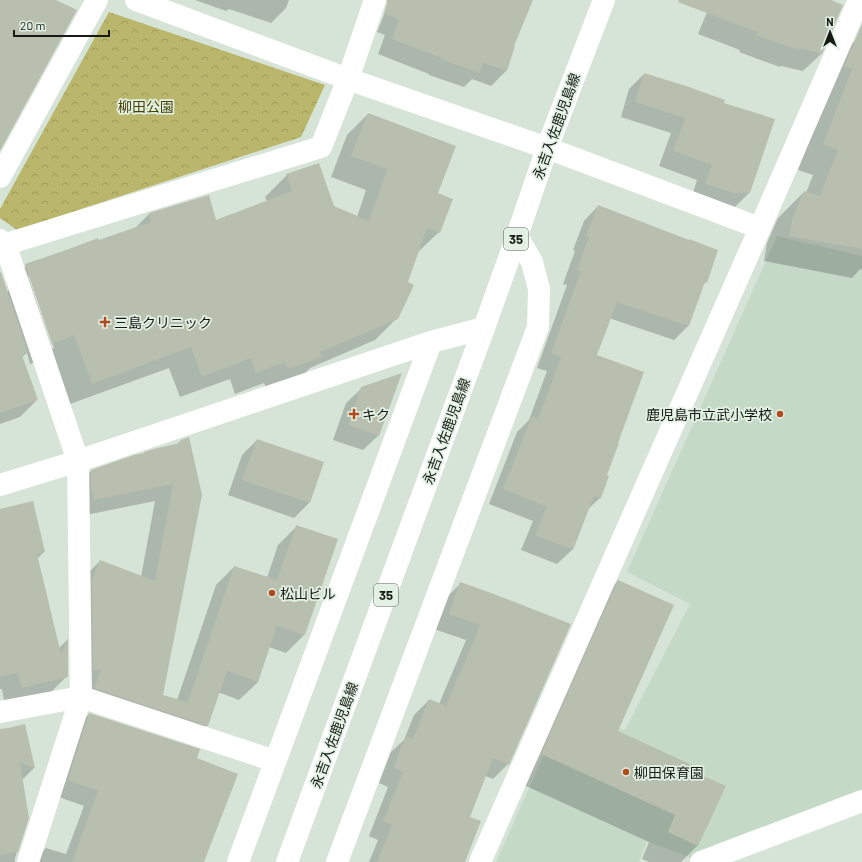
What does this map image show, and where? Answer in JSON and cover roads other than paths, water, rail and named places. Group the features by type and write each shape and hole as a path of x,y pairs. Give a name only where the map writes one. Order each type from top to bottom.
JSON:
{"street":[{"path":"0,177 97,0"},
{"path":"136,0 167,5 348,79 547,148 760,228"},
{"path":"28,862 81,697 78,461 2,243 321,147 348,79 375,0"},
{"name":"永吉入佐鹿児島線","path":"287,862 484,328 547,148 604,0"},
{"path":"480,862 859,0"},
{"path":"337,862 538,327 539,289 532,262 517,236"},
{"path":"0,485 78,461 431,342 484,328"},
{"path":"238,862 431,342"},
{"path":"0,712 81,697 275,761"},
{"path":"701,862 862,802"}],"place":[{"name":"三島クリニック","path":"105,322"},
{"name":"キク","path":"354,414"},
{"name":"鹿児島市立武小学校","path":"780,414"},
{"name":"松山ビル","path":"272,593"},
{"name":"柳田保育園","path":"626,772"}],"park label":[{"name":"柳田公園","path":"146,106"}]}
